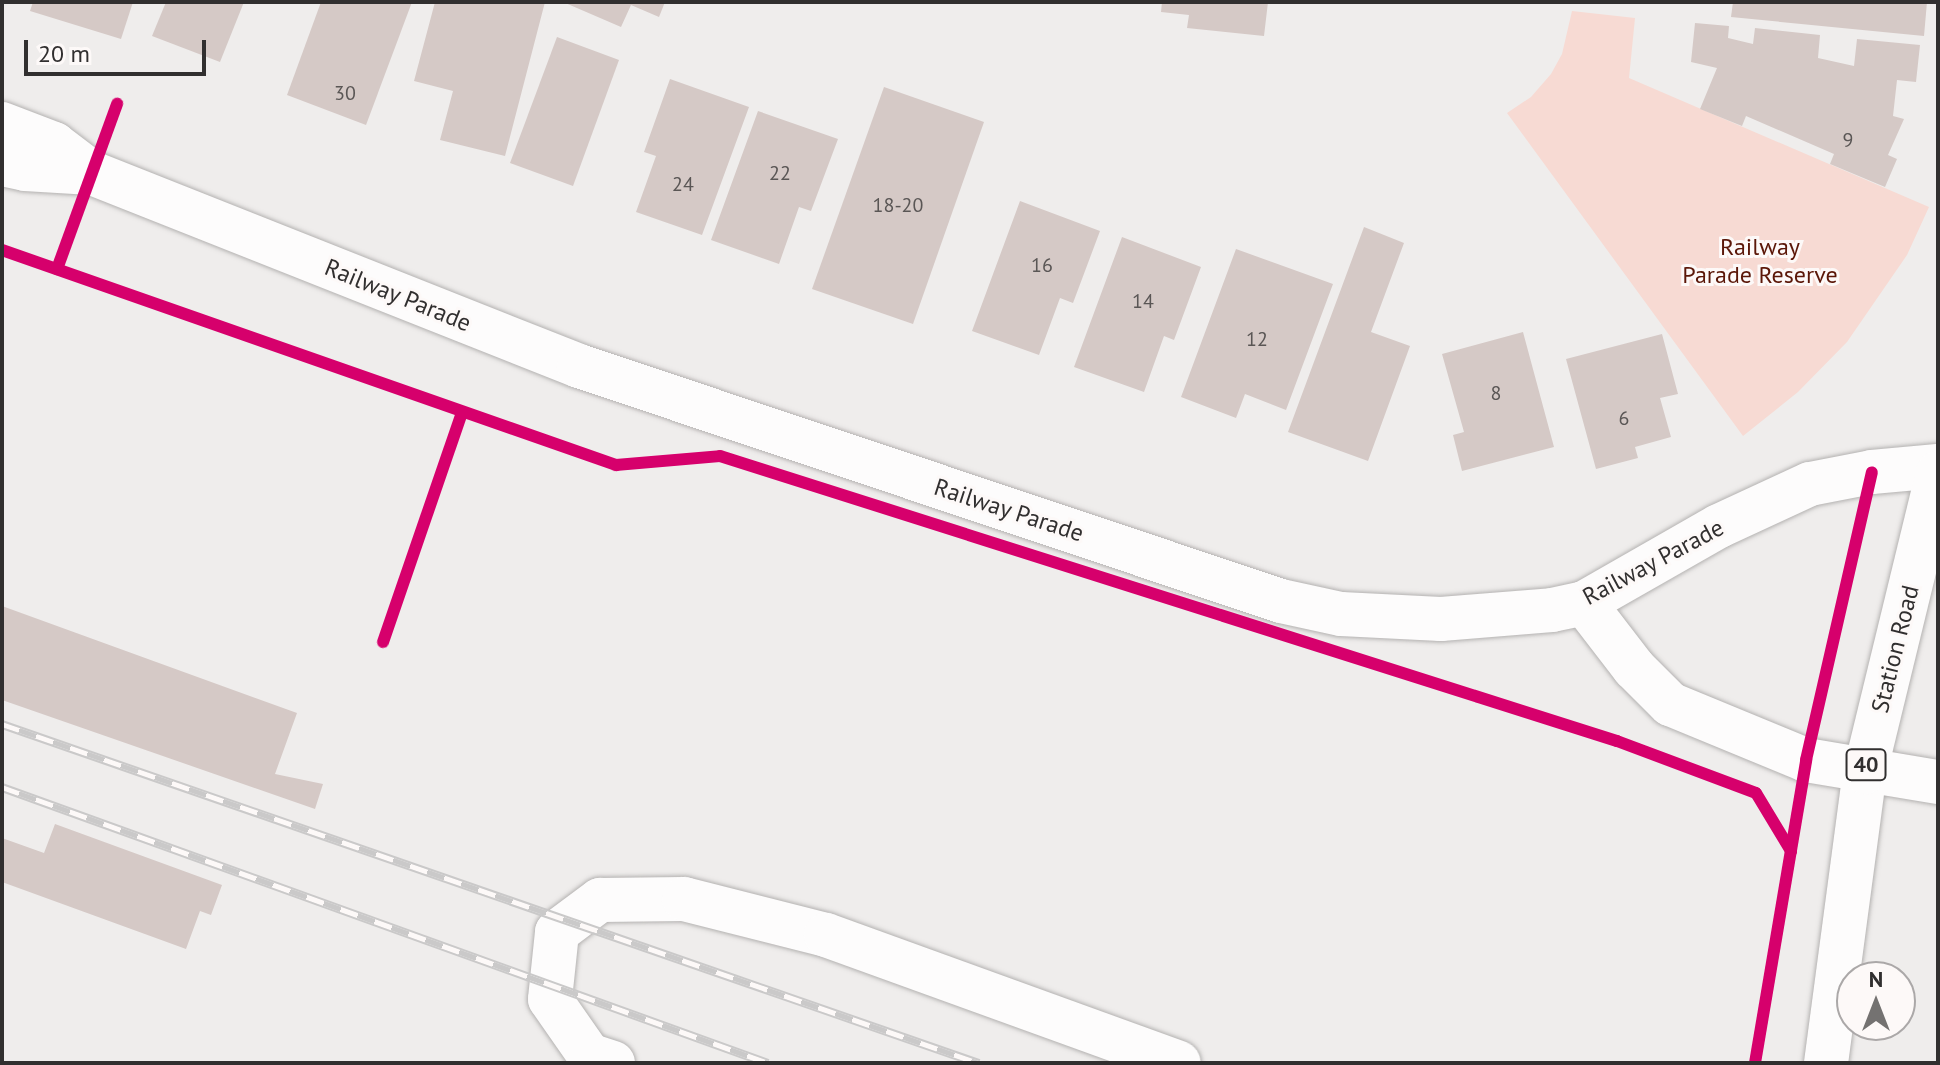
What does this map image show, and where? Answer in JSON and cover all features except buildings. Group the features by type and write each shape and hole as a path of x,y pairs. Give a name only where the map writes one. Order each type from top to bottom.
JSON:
{"street":[{"name":"Railway Parade","path":"2,124 54,144 92,173 579,366 1281,601 1341,614 1391,619 1441,619 1552,610 1584,603 1719,526 1810,484 1872,472 1938,466"},
{"name":"Railway Parade","path":"2,164 92,173"},
{"name":"Station Road","path":"1826,1063 1865,772 1938,473"},
{"path":"1584,603 1634,668 1670,704 1806,760 1938,782"},
{"path":"613,1063 589,1055 550,999 557,932 600,900 684,899 826,935 1179,1063"}],"green space":[{"name":"Railway Parade Reserve","path":"1572,11 1635,18 1629,78 1929,207 1907,255 1847,342 1798,392 1743,436 1507,113 1531,97 1551,74 1562,54"}],"railway":[{"path":"2,724 979,1063"},
{"path":"2,787 768,1063"}],"cycle path":[{"path":"57,269 117,104"},
{"path":"2,250 616,465 720,456 1617,741 1756,793 1791,851"},
{"path":"383,642 462,413"},
{"path":"1755,1063 1806,760 1872,472"}]}
